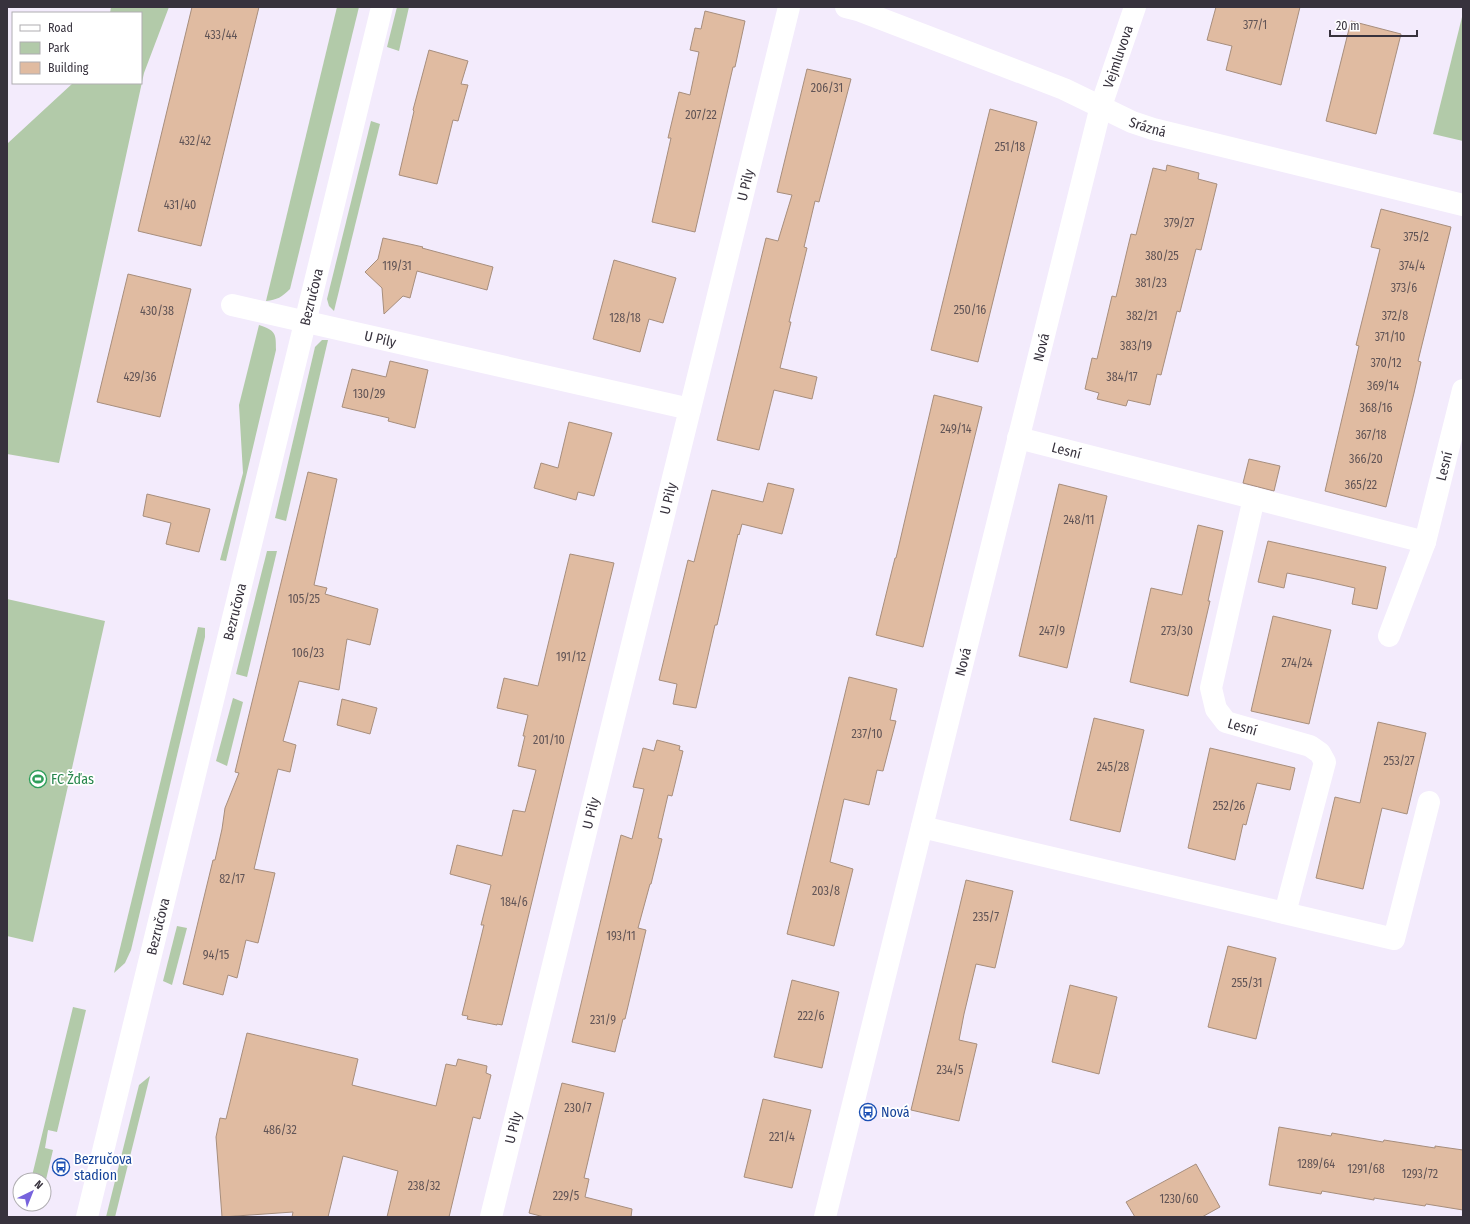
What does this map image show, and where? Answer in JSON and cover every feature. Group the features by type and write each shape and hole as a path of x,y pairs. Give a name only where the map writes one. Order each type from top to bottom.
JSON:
{"street":[{"name":"Bezručova","path":"88,1217 382,7"},
{"name":"U Pily","path":"492,1217 789,7"},
{"name":"Srázná","path":"846,7 858,10 1064,89 1132,122 1153,129 1463,206"},
{"name":"Vejmluvova","path":"1101,106 1135,7"},
{"name":"Nová","path":"825,1217 1101,106"},
{"name":"U Pily","path":"232,305 690,409"},
{"name":"Lesní","path":"1389,636 1425,542 1463,390"},
{"name":"Lesní","path":"1018,438 1425,542"},
{"name":"Lesní","path":"1254,498 1211,688 1216,709 1226,722 1310,746 1320,753 1325,762 1285,913"},
{"path":"922,827 1394,940 1429,802"}],"green space":[{"path":"111,7 169,7 144,73 142,82 142,12 110,12"},
{"path":"337,7 359,7 290,289 279,298 266,301"},
{"path":"397,7 409,7 399,51 387,47"},
{"path":"1463,13 1463,141 1433,134"},
{"path":"72,84 142,84 59,463 7,454 8,143"},
{"path":"371,121 380,124 334,311 329,306 327,299"},
{"path":"259,325 274,333 276,350 226,561 220,560 243,473 239,405"},
{"path":"322,340 328,340 286,521 275,518 315,347"},
{"path":"267,551 277,551 247,677 236,674"},
{"name":"FC Žďas","path":"7,599 105,621 33,942 7,936"},
{"path":"198,627 205,628 205,637 131,950 125,963 114,973"},
{"path":"233,698 243,702 227,766 216,761"},
{"path":"177,926 187,928 172,985 163,981"},
{"path":"73,1007 86,1010 57,1132 48,1130 45,1148 53,1150 48,1172 33,1172"},
{"path":"150,1076 115,1217 106,1217 139,1085"}],"building":[{"path":"192,7 259,7 201,246 138,231"},
{"path":"1216,7 1300,7 1281,85 1226,70 1232,46 1207,40"},
{"path":"705,11 745,21 695,232 652,222 671,138 668,138 679,92 690,95 699,52 690,50 695,28 701,29"},
{"path":"1351,21 1401,34 1376,134 1326,121"},
{"path":"429,50 468,61 461,84 468,85 458,121 453,120 437,184 399,175 413,110"},
{"path":"807,69 851,79 819,202 815,201 804,247 807,248 789,322 791,322 780,368 817,377 812,399 774,390 759,450 717,440 766,238 778,241 792,195 777,192"},
{"path":"990,109 1037,122 978,362 931,350"},
{"path":"1167,165 1199,173 1198,179 1217,184 1201,250 1196,249 1180,312 1177,311 1161,375 1157,374 1150,405 1128,400 1126,406 1097,399 1099,393 1085,389 1092,358 1097,359 1112,296 1116,297 1131,234 1136,235 1153,168 1166,171"},
{"path":"1381,209 1451,227 1418,361 1421,362 1386,507 1325,491 1359,346 1356,345 1380,249 1371,247"},
{"path":"383,238 423,247 422,248 493,267 487,290 417,271 410,298 403,296 384,314 382,288 365,272 378,259"},
{"path":"614,260 676,278 663,323 649,319 640,352 593,339"},
{"path":"128,274 191,289 160,417 97,402"},
{"path":"390,361 428,370 415,428 388,421 389,418 342,407 352,369 386,377"},
{"path":"934,395 982,407 923,647 876,635 896,558"},
{"path":"569,422 612,433 594,496 578,492 576,500 534,488 541,463 558,468"},
{"path":"1249,459 1280,466 1274,491 1243,483"},
{"path":"308,472 337,479 314,585 327,588 325,594 378,609 370,645 347,639 339,690 299,681 283,741 296,745 290,772 278,769 254,869 275,873 263,923 258,943 246,940 237,978 228,975 223,995 183,984 213,860 215,860 225,808 239,773 235,772"},
{"path":"768,483 794,489 782,534 742,524 739,535 738,534 717,625 715,625 696,708 673,704 677,684 659,680 688,560 694,562 712,490 763,502"},
{"path":"1059,484 1107,496 1067,668 1019,656"},
{"path":"147,494 210,509 199,552 166,544 171,523 143,516"},
{"path":"1198,525 1223,531 1208,601 1210,601 1188,696 1130,682 1151,588 1182,595"},
{"path":"1268,541 1386,567 1377,609 1352,604 1355,588 1316,579 1287,573 1284,588 1258,582"},
{"path":"570,554 614,563 502,1025 497,1025 467,1019 468,1016 462,1015 484,925 481,925 491,885 450,874 457,845 502,856 513,810 525,812 536,770 518,766 528,715 497,708 504,678 538,686"},
{"path":"1273,616 1331,630 1309,724 1251,711"},
{"path":"849,677 897,689 890,720 896,721 883,771 877,770 869,805 844,799 830,862 853,869 834,946 787,934"},
{"path":"342,699 377,708 370,734 337,725"},
{"path":"1094,718 1144,730 1120,832 1070,820"},
{"path":"1378,722 1426,733 1407,814 1382,808 1363,889 1316,878 1335,797 1360,803"},
{"path":"657,740 680,746 679,750 683,751 672,796 668,795 658,838 662,839 638,928 646,930 625,1019 623,1019 615,1052 572,1042 621,835 632,839 644,789 633,787 643,748 654,751"},
{"path":"1210,748 1295,768 1290,790 1257,783 1246,825 1243,824 1235,860 1188,848"},
{"path":"966,880 1013,891 995,968 976,964 964,1014 959,1040 977,1044 959,1121 911,1110"},
{"path":"1228,946 1276,958 1256,1039 1208,1027"},
{"path":"792,980 839,992 822,1068 774,1057"},
{"path":"1070,985 1117,997 1099,1074 1052,1062"},
{"path":"247,1033 358,1059 352,1085 436,1106 446,1064 456,1066 458,1059 487,1066 486,1073 491,1075 480,1119 473,1117 449,1217 387,1217 398,1171 343,1156 328,1217 292,1217 293,1212 222,1217 216,1137 220,1118 226,1119"},
{"path":"562,1083 604,1093 584,1178 589,1179 585,1197 632,1209 631,1217 544,1217 529,1213"},
{"path":"763,1099 811,1110 792,1188 744,1177"},
{"path":"1279,1127 1331,1136 1332,1133 1383,1142 1384,1140 1435,1148 1435,1146 1463,1150 1463,1210 1374,1198 1374,1200 1322,1191 1321,1194 1269,1185"},
{"path":"1196,1164 1220,1207 1202,1217 1135,1217 1126,1202"}],"place":[{"name":"FC Žďas","path":"38,779"},
{"name":"Nová","path":"868,1112"},
{"name":"Bezručova stadion","path":"61,1167"}]}
